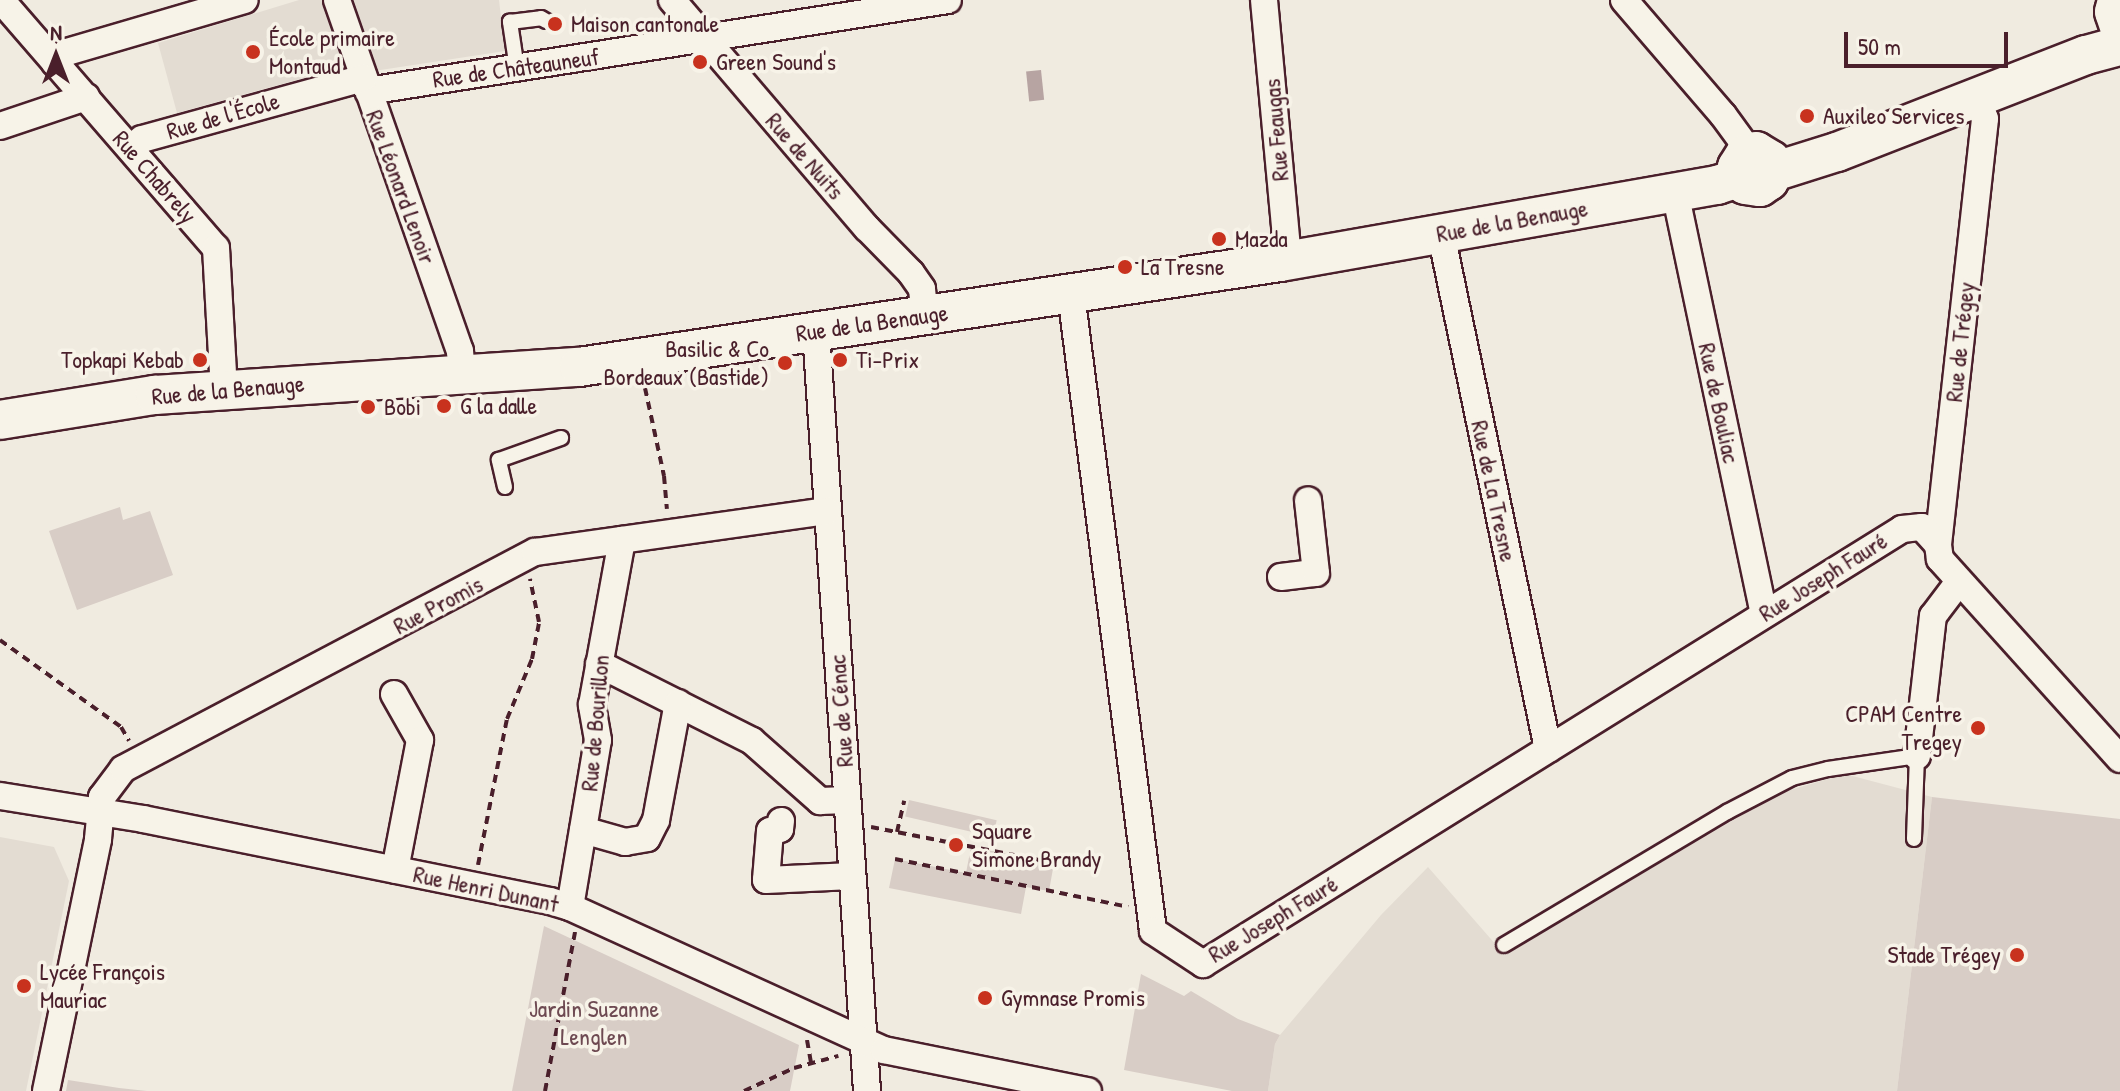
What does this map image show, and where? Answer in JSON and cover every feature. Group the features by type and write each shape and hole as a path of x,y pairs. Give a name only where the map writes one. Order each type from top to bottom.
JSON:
{"main road":[{"name":"Rue de la Benauge","path":"0,420 155,395 579,367 1288,260 1675,192 1754,167 1837,152 1977,97 2112,30"}],"street":[{"name":"Rue Chabrely","path":"1,0 216,248 224,389"},
{"path":"55,63 67,52 245,0"},
{"name":"Rue Léonard Lenoir","path":"337,0 460,351 462,374"},
{"name":"Rue de Nuits","path":"672,0 867,228 911,273 922,289 925,316"},
{"name":"Rue de Châteauneuf","path":"366,84 517,69 948,0"},
{"name":"Rue Feaugas","path":"1264,0 1288,260"},
{"path":"1624,0 1754,167"},
{"name":"Rue de l'École","path":"132,148 142,139 366,84"},
{"path":"0,126 86,97"},
{"name":"Rue de Trégey","path":"1938,545 1985,119 1977,97"},
{"name":"Rue de Bouliac","path":"1675,192 1764,614"},
{"name":"Rue de La Tresne","path":"1441,234 1548,749"},
{"name":"Rue Joseph Fauré","path":"1071,294 1153,931 1203,964 1902,529 1922,527 1938,545"},
{"name":"Rue de Cénac","path":"816,331 867,1091"},
{"path":"1281,577 1316,573 1308,500"},
{"name":"Rue Promis","path":"48,1091 98,839 102,797 116,775 522,550 535,552 827,511"},
{"name":"Rue de Bourillon","path":"575,909 583,830 598,740 592,705 622,540"},
{"path":"1938,545 1940,559 1958,583 2120,759"},
{"path":"1917,756 1933,616 1958,583"},
{"path":"599,664 752,741 820,801 848,811"},
{"path":"394,694 420,740 395,870"},
{"path":"583,830 625,842 647,838 656,820 678,703"},
{"name":"Rue Henri Dunant","path":"0,796 99,812 395,870 575,909 884,1050 1088,1091"},
{"path":"781,821 780,829 770,831 766,880 852,876"}],"lane":[{"path":"517,69 510,22 541,18 546,21"},
{"path":"505,487 499,460 561,438"},
{"path":"1504,945 1727,812 1792,778 1840,766 1917,756 1914,839"}],"path":[{"path":"639,358 664,476 667,533"},
{"path":"473,887 507,719 532,659 539,622 522,550"},
{"path":"0,640 121,727 140,761"},
{"path":"897,832 904,801"},
{"path":"848,811 897,832 1054,863"},
{"path":"895,859 1151,911"},
{"path":"545,1091 575,909"},
{"path":"805,1043 811,1063"},
{"path":"744,1091 836,1055"}],"shaded area":[{"name":"École primaire Montaud","path":"299,0 327,0 349,62 343,67 177,113 158,43"},
{"path":"347,0 499,0 505,51 374,71"},
{"path":"1041,70 1044,100 1029,101 1026,72"},
{"path":"1845,774 1932,797 1897,1091 1268,1091 1275,1044 1280,1035 1381,915 1428,867 1504,954 1780,793"},
{"name":"Lycée François Mauriac","path":"0,837 54,847 69,881 26,1091 0,1091"}],"green space":[{"path":"120,507 123,520 150,511 173,575 77,610 49,531"},
{"name":"Stade Trégey","path":"1932,797 2120,819 2120,1091 1897,1091"},
{"path":"909,800 997,820 993,837 905,817"},
{"path":"971,847 1054,863 1049,891 1026,887 1021,914 889,888 895,859 966,873"},
{"name":"Jardin Suzanne Lenglen","path":"544,926 799,1045 790,1091 512,1091"},
{"path":"1141,974 1184,996 1191,991 1238,1019 1280,1035 1275,1044 1268,1091 1232,1091 1124,1070"},
{"path":"68,1080 119,1088 147,1091 66,1091"}],"place":[{"name":"Maison cantonale","path":"555,24"},
{"name":"École primaire Montaud","path":"253,52"},
{"name":"Green Sound's","path":"700,62"},
{"name":"Auxileo Services","path":"1807,116"},
{"name":"Mazda","path":"1219,239"},
{"name":"La Tresne","path":"1125,267"},
{"name":"Topkapi Kebab","path":"200,360"},
{"name":"Ti-Prix","path":"840,360"},
{"name":"Basilic & Co Bordeaux (Bastide)","path":"785,363"},
{"name":"G la dalle","path":"444,406"},
{"name":"Bobi","path":"368,407"},
{"name":"CPAM Centre Tregey","path":"1978,728"},
{"name":"Square Simone Brandy","path":"956,845"},
{"name":"Stade Trégey","path":"2017,955"},
{"name":"Lycée François Mauriac","path":"24,986"},
{"name":"Gymnase Promis","path":"985,998"}]}
